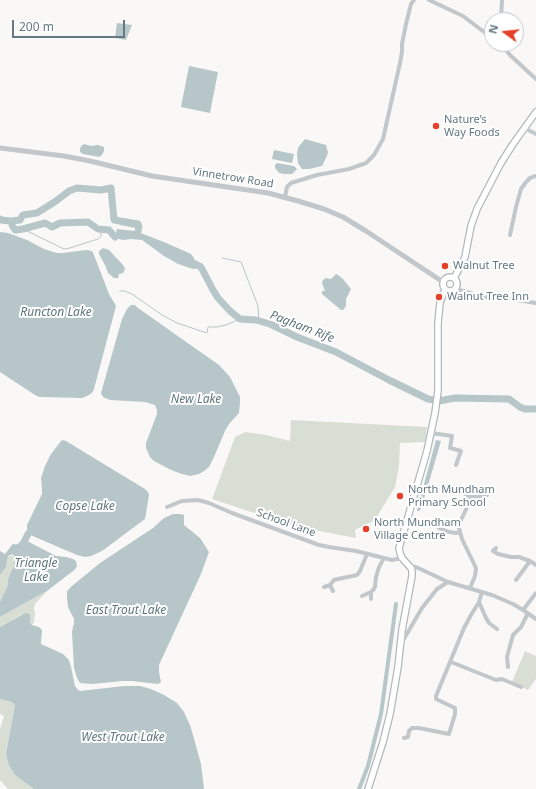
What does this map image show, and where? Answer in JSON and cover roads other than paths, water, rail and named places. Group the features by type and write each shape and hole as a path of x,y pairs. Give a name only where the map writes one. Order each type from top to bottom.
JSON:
{"main road":[{"path":"454,278 464,257 471,226 477,209 502,163 536,112"},
{"path":"447,278 454,278 458,284 456,289 452,292 446,290 443,286 443,282 447,278"},
{"path":"368,789 387,728 412,576 412,571 402,558 399,550 431,433 435,413 438,390 438,316 446,290"}],"street":[{"path":"285,197 287,187 291,183 366,163 374,155 383,139 400,63 406,24 411,4 414,0"},
{"path":"429,0 463,16 484,32"},
{"path":"501,12 502,0"},
{"path":"508,52 536,79"},
{"path":"524,128 536,134"},
{"name":"Vinnetrow Road","path":"0,148 64,156 152,176 268,193 285,197 324,210 342,218 366,231 443,282"},
{"path":"510,235 513,229 516,206 521,189 530,178 536,176"},
{"path":"456,289 482,296 536,303"},
{"path":"431,433 452,436 450,448 461,451 456,465"},
{"path":"450,486 470,497 487,495 491,488"},
{"path":"470,497 470,501 460,522 460,532 476,568 475,576 470,588"},
{"name":"School Lane","path":"167,507 182,501 198,500 319,545 356,551 392,560 402,558"},
{"path":"439,528 449,532 460,532"},
{"path":"496,548 493,551 498,554 519,557 536,565"},
{"path":"324,587 330,585 334,580 357,575 367,554"},
{"path":"362,596 371,592 376,586 376,576 384,558"},
{"path":"516,580 530,561"},
{"path":"409,566 416,567 448,582 482,592 513,604 536,619"},
{"path":"400,646 422,608 437,589 448,582"},
{"path":"330,585 333,591"},
{"path":"371,592 371,599"},
{"path":"404,738 408,737 408,731 412,728 449,734 455,714 455,708 436,699 436,696 464,628 479,602 482,592"},
{"path":"523,610 536,593"},
{"path":"479,602 489,623 497,629"},
{"path":"508,667 507,658 513,635 520,628 528,613"},
{"path":"451,662 496,680 502,679 521,687"}],"water":[{"path":"117,23 132,25 126,40 115,38"},
{"path":"189,66 218,72 210,113 181,107"},
{"path":"305,139 326,145 328,153 322,166 302,169 298,163 298,148"},
{"path":"84,144 104,147 104,151 99,157 83,154 80,152 80,149"},
{"path":"274,150 294,154 292,163 272,159"},
{"path":"277,163 294,166 297,169 292,174 279,173 275,168"},
{"path":"121,221 138,224 138,232 191,254 196,265 199,266 198,268 193,269 178,264 142,240 118,239 115,237 117,229 135,231 136,228 120,225"},
{"name":"Runcton Lake","path":"0,232 8,233 27,240 44,249 57,253 86,250 92,251 109,294 116,306 94,389 92,393 87,396 82,398 39,397 0,372"},
{"path":"103,248 109,250 125,269 123,273 119,274 118,278 114,278 108,273 99,254 99,251"},
{"path":"336,274 343,279 351,289 346,299 346,306 343,310 341,310 322,294 322,291 325,291 322,283 323,280 326,278 331,279"},
{"name":"New Lake","path":"131,305 135,305 219,365 230,377 240,397 239,413 225,431 209,467 199,474 190,476 182,474 154,461 150,457 146,448 146,443 157,414 155,405 145,402 110,400 103,397 101,393 122,319 127,309"},
{"name":"Copse Lake","path":"63,440 145,489 149,495 145,519 102,551 91,556 85,557 77,555 28,534 27,532 27,525 42,494 41,478 45,466 51,454"},
{"path":"436,440 441,441 421,509 417,511 417,510"},
{"name":"East Trout Lake","path":"173,514 184,515 184,525 200,538 209,552 201,574 159,665 161,682 158,684 132,681 92,684 80,683 74,668 72,632 74,619 68,607 67,591 100,563 153,528 164,518"},
{"name":"Triangle Lake","path":"25,540 56,556 73,559 76,561 77,566 73,571 47,591 0,617 0,602 8,585 8,579 14,565 15,558 13,554 8,556 6,567 0,575 0,551 5,554 13,544 19,545"},
{"name":"West Trout Lake","path":"25,613 30,614 30,622 32,625 39,627 42,630 41,644 63,654 69,660 75,686 78,690 140,686 151,689 177,703 184,712 190,725 201,764 204,789 34,789 15,775 9,766 6,754 15,705 12,702 0,699 0,627"}],"waterway":[{"name":"Pagham Rife","path":"11,221 20,220 23,215 37,213 69,191 77,188 101,190 111,188 114,220 138,224 139,227 137,235"},
{"name":"Pagham Rife","path":"0,219 11,221 15,230 45,223 52,227 60,223 88,222 98,229 109,230 115,237"},
{"path":"23,229 64,249 98,239 101,236 101,229"},
{"path":"222,258 241,262 258,306 259,321"},
{"name":"Pagham Rife","path":"191,262 201,267 218,298 240,319 256,320 270,324 297,337 336,352 389,380 428,399 434,400"},
{"path":"120,291 125,291 132,294 162,315 177,323 207,333 208,327 226,325 240,319"},
{"name":"Pagham Rife","path":"439,401 455,398 509,399 525,409 536,409"},
{"path":"19,547 23,544 28,534"},
{"path":"359,789 368,766 381,714 396,604"}],"place":[{"name":"Nature’s Way Foods","path":"436,126"},
{"name":"Walnut Tree","path":"445,266"},
{"name":"Walnut Tree Inn","path":"439,297"},
{"name":"North Mundham Primary School","path":"400,496"},
{"name":"North Mundham Village Centre","path":"366,529"}]}
